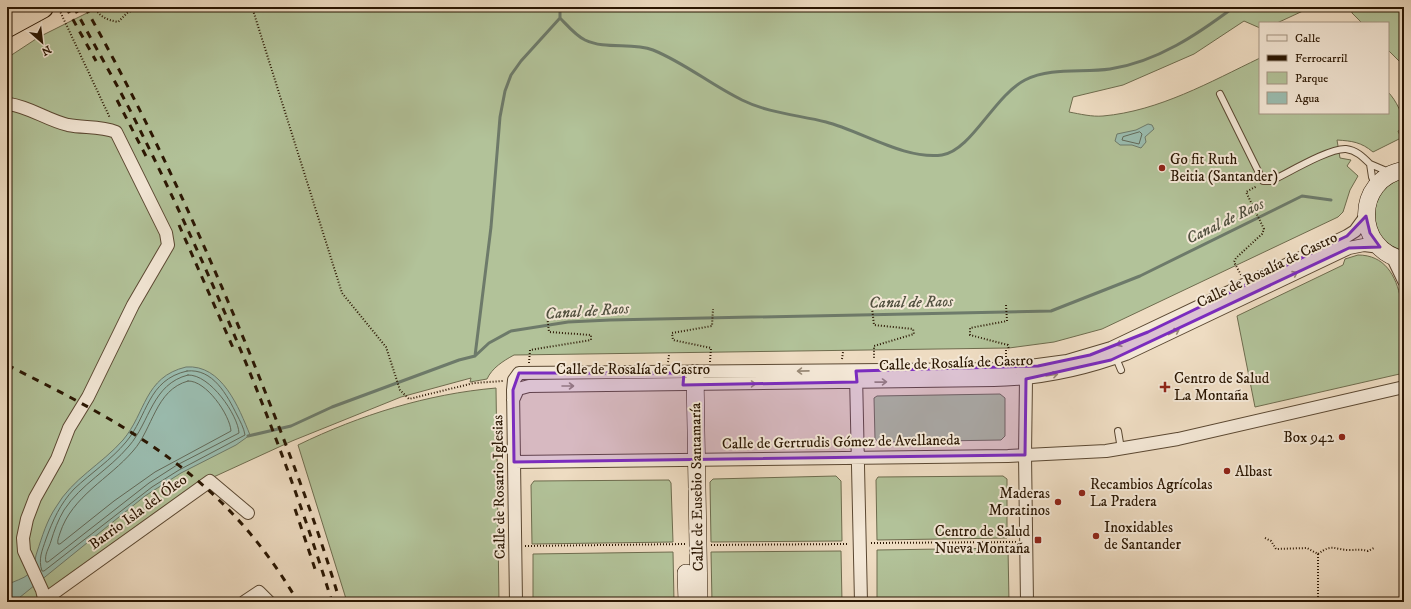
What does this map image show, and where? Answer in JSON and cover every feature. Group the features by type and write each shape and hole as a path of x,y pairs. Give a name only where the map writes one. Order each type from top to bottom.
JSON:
{"highway":[{"path":"7,26 39,9"}],"main road":[{"path":"1392,254 1370,233 1366,216 1368,200 1376,186 1398,171"},
{"name":"Calle de Eusebio Santamaría","path":"689,379 691,461 699,602"},
{"name":"Calle de Eusebio Santamaría","path":"687,602 686,544 691,461"}],"street":[{"path":"10,104 22,106 66,124 108,129 116,132 166,233 168,245 133,305 88,397 69,428 57,459 31,509 24,528 24,551 44,597"},
{"name":"Calle de Rosalía de Castro","path":"513,400 518,389 529,386 689,379 856,376 1006,369 1066,361 1120,344 1246,285 1347,236 1355,231 1366,216"},
{"name":"Calle de Rosalía de Castro","path":"856,376 1026,379 1078,370 1116,358 1149,344 1349,248 1364,245 1392,254"},
{"path":"1392,254 1404,281"},
{"path":"856,376 861,602"},
{"name":"Calle de Rosalía de Castro","path":"516,377 689,379"},
{"name":"Calle de Rosario Iglesias","path":"516,377 513,400 516,602"},
{"path":"1026,379 1024,455 1027,602"},
{"name":"Calle de Gertrudis Gómez de Avellaneda","path":"514,462 691,461 1024,455 1121,449 1178,439 1404,387"},
{"name":"Barrio Isla del Óleo","path":"44,597 210,481 248,513"},
{"path":"244,602 259,592 269,602"}],"lane":[{"path":"1220,94 1260,177 1265,182 1339,150 1355,152 1370,164 1398,171"},
{"path":"1370,164 1372,177 1376,186"},
{"path":"1116,358 1121,370"},
{"path":"1118,431 1121,449"}],"path":[{"path":"58,7 116,132"},
{"path":"94,7 99,15 108,20 118,22 127,13 139,7"},
{"path":"252,7 342,293 386,347 394,376 400,390 409,398 474,383 516,377"},
{"path":"1246,285 1234,262 1240,254 1262,234 1264,230 1246,192 1265,182"},
{"path":"1006,305 1007,321 970,328 970,335 1008,345 1008,350"},
{"path":"872,308 874,325 913,329 914,334 874,346 874,352"},
{"path":"710,354 711,348 673,340 672,333 712,326 713,309"},
{"path":"530,355 530,350 592,340 592,335 549,332 547,315"},
{"path":"1264,538 1271,541 1276,549 1307,548 1318,554"},
{"path":"516,546 686,544"},
{"path":"1318,554 1328,548 1359,549 1368,551 1374,548"},
{"path":"1318,554 1318,602"}],"highlighted area":[{"path":"1366,216 1370,233 1380,247 1349,248 1111,360 1026,379 1025,455 514,462 513,390 519,373 684,373 683,385 857,382 856,371 1038,366 1090,355 1148,332 1347,236"}],"green space":[{"path":"99,7 1303,7 1305,10 1279,22 1259,22 1259,28 1244,21 1194,54 1123,85 1073,97 1069,112 1090,116 1103,116 1144,108 1164,102 1203,86 1259,58 1259,114 1389,114 1389,93 1399,108 1403,118 1404,128 1398,131 1401,138 1373,152 1356,143 1337,140 1340,158 1351,160 1347,166 1358,176 1350,190 1343,212 1338,217 1102,329 1054,342 1009,348 514,355 495,368 487,379 470,382 471,378 401,397 292,441 194,486 37,602 7,602 7,58 39,37"},
{"path":"1351,7 1404,7 1404,66 1389,51 1389,22 1361,22 1352,13"},
{"path":"1404,178 1404,251 1390,245 1383,239 1378,231 1375,221 1375,212 1377,202 1381,194 1394,181"},
{"path":"1358,255 1375,259 1388,268 1396,282 1401,300 1403,319 1404,373 1255,407 1237,316 1343,265 1345,259"},
{"path":"496,388 499,602 347,602 298,445 345,424 394,408 445,395"},
{"path":"1000,394 1005,398 1005,436 1001,440 879,442 875,439 874,398 877,396"},
{"path":"836,476 841,481 842,541 711,542 710,482 713,479"},
{"path":"1003,476 1007,479 1007,538 877,540 876,480 878,477"},
{"path":"669,480 671,483 673,542 532,544 531,485 534,481"},
{"path":"1008,548 1009,602 877,602 877,550"},
{"path":"841,551 842,602 712,602 711,552"},
{"path":"673,552 674,602 533,602 533,554"}],"water":[{"path":"1148,124 1152,125 1154,129 1145,137 1146,142 1141,148 1132,145 1120,145 1115,141 1117,134 1136,130"},
{"path":"186,367 199,368 210,373 219,380 234,401 250,435 236,445 181,473 145,496 14,602 7,602 7,585 24,577 31,571 34,566 47,523 63,497 70,488 115,449 123,440 131,430 147,397 154,387 172,372"}],"waterway":[{"path":"475,356 491,227 500,117 505,91 511,75 521,61 560,18 560,7"},
{"path":"560,18 575,33 585,40 602,45 636,46 653,50 676,61 742,100 762,108 840,126 883,144 913,153 942,155 953,151 963,144 1003,98 1025,80 1045,73 1110,69 1144,60 1176,46 1234,7"},
{"name":"Canal de Raos","path":"248,436 291,426 332,407 459,360 475,356 489,343 511,331 568,322 1051,311 1140,276 1302,196 1331,200"}],"railway":[{"path":"66,7 96,61"},
{"path":"74,7 139,128 220,302 269,421 332,602"},
{"path":"85,7 152,135 193,221 262,385 298,477 340,602"},
{"path":"117,100 148,160"},
{"path":"179,225 234,350"},
{"path":"7,365 95,411 134,434 172,460 207,488 239,521 270,558 298,602"},
{"path":"295,509 315,569"}],"place":[{"name":"Go fit Ruth Beitia (Santander)","path":"1162,168"},
{"name":"Centro de Salud La Montaña","path":"1165,387"},
{"name":"Box 942","path":"1342,437"},
{"name":"Albast","path":"1227,471"},
{"name":"Recambios Agrícolas La Pradera","path":"1082,493"},
{"name":"Maderas Moratinos","path":"1058,502"},
{"name":"Inoxidables de Santander","path":"1096,536"},
{"name":"Centro de Salud Nueva Montaña","path":"1038,540"}]}
